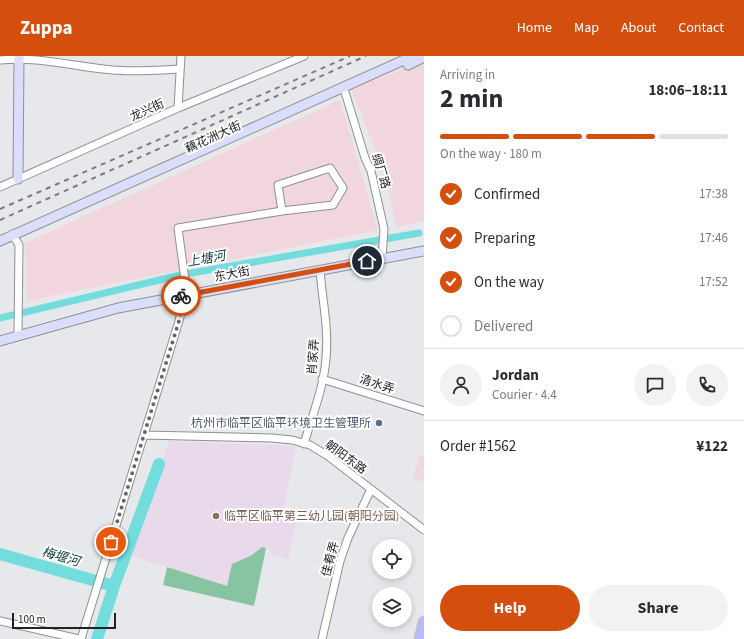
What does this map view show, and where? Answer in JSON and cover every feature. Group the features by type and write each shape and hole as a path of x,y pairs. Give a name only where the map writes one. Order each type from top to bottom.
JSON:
{"main road":[{"name":"藕花洲大街","path":"12,236 413,56"},
{"path":"18,57 18,179"},
{"name":"藕花洲大街","path":"0,241 424,57"},
{"name":"东大街","path":"0,341 118,308 185,293 424,251"},
{"path":"420,639 424,622"}],"street":[{"path":"178,108 181,56"},
{"name":"龙兴街","path":"0,187 178,108 304,56"},
{"path":"0,60 18,57 114,70 180,69"},
{"name":"绸厂路","path":"345,92 365,158 372,171 384,229 382,258"},
{"path":"0,621 80,639 179,321 185,293 178,228 282,211 333,205 342,188 330,168 278,185 282,211"},
{"path":"12,236 19,245 18,336"},
{"name":"肖家弄","path":"304,444 326,358 326,335 320,270"},
{"name":"清水弄","path":"322,378 424,411"},
{"name":"朝阳东路","path":"144,435 272,438 292,440 304,444 328,456 424,530"},
{"name":"佳肴弄","path":"322,639 340,561 348,538 371,489"}],"shaded area":[{"path":"424,61 424,221 396,227 385,174 351,89"},
{"path":"340,100 378,230 27,301 25,243"},
{"name":"临平区临平第三幼儿园(朝阳分园)","path":"169,441 296,446 284,508 296,524 288,560 271,554 269,549 262,547 252,555 232,564 227,586 128,555"},
{"path":"421,454 424,455 424,482 412,478"}],"green space":[{"path":"262,547 266,548 254,606 163,585 167,567 227,586 232,564 252,555"}],"waterway":[{"name":"上塘河","path":"0,318 180,275 419,233"},
{"path":"97,639 114,586 159,464"},
{"name":"梅堰河","path":"0,554 114,586"}],"railway":[{"path":"0,209 350,56"},
{"path":"0,220 366,56"}],"way so far":[{"path":"111,542 179,321 183,304 181,296"}],"place":[{"name":"杭州市临平区临平环境卫生管理所","path":"379,423"},
{"name":"临平区临平第三幼儿园(朝阳分园)","path":"216,516"}],"route":[{"path":"181,296 367,261"}]}
